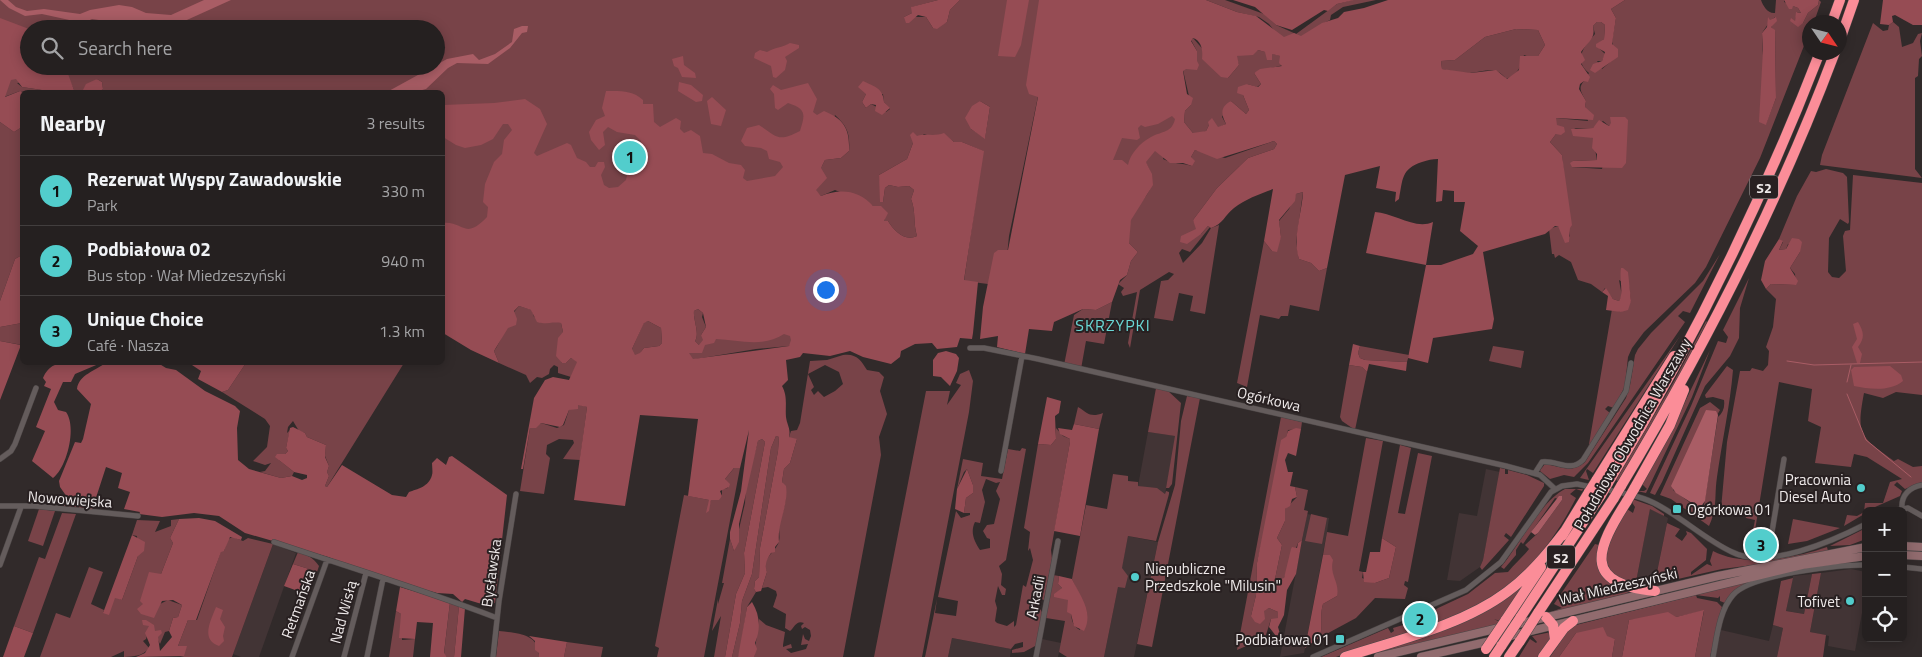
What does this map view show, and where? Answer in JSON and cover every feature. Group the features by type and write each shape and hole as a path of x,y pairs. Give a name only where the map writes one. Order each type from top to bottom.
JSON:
{"highway":[{"path":"1835,15 1840,0"},
{"path":"1847,20 1854,0"},
{"name":"S2","path":"1700,318 1768,178 1817,60"},
{"name":"Południowa Obwodnica Warszawy","path":"1510,657 1520,641 1542,615 1614,498 1713,325 1780,185 1832,60"},
{"path":"1483,653 1565,531 1649,394 1700,318"},
{"name":"Południowa Obwodnica Warszawy","path":"1494,657 1601,495 1650,414 1700,318"},
{"path":"1655,592 1629,589 1619,585 1609,576 1603,564 1601,553 1605,537 1670,425 1692,363"},
{"path":"1345,657 1460,618 1488,604 1526,576 1565,531"},
{"path":"1542,615 1554,625 1555,640"},
{"path":"1543,657 1555,640 1573,621"}],"main road":[{"path":"1907,546 1922,547"},
{"name":"Wał Miedzeszyński","path":"1378,657 1542,615 1862,548"},
{"path":"1907,555 1922,556"},
{"name":"Wał Miedzeszyński","path":"1421,657 1802,565 1862,557"}],"street":[{"name":"Ogórkowa","path":"970,348 982,347 1535,473 1546,479 1555,489"},
{"path":"1001,471 1022,356"},
{"path":"1535,473 1542,462 1569,466 1577,465 1583,460 1626,392 1631,363"},
{"path":"0,459 11,451 15,444 36,388"},
{"path":"1768,556 1784,460"},
{"path":"1313,657 1453,598 1476,584 1501,562 1555,489 1565,485 1577,484 1648,500 1734,554 1749,558 1823,545 1862,526"},
{"path":"1902,507 1902,500 1906,493 1915,486 1922,485"},
{"name":"Bysławska","path":"493,657 516,494"},
{"name":"Nowowiejska","path":"0,506 21,508 34,506 138,516"},
{"path":"0,565 21,508"},
{"path":"1907,509 1922,516"},
{"name":"Arkadii","path":"1036,657 1058,541"},
{"path":"274,542 383,580 449,600 497,618"},
{"name":"Retmańska","path":"292,657 327,560"},
{"path":"1713,657 1719,628 1727,605 1736,592 1751,584 1811,569 1862,565"},
{"path":"1907,567 1922,569"},
{"name":"Nad Wisłą","path":"344,657 366,573"},
{"path":"368,657 383,580"}],"shaded area":[{"path":"0,0 938,0 912,7 912,13 904,17 926,17 933,28 947,22 950,10 960,0 1058,0 1009,236 1004,286 964,281 983,151 962,142 954,142 944,134 933,137 924,134 913,143 907,159 879,175 883,202 885,188 889,185 898,187 909,186 914,190 911,199 917,236 904,237 888,221 884,221 885,218 873,206 835,190 821,196 818,193 846,317 445,292 445,90 100,90 103,89 102,82 97,79 84,90 74,90 68,77 17,83 22,87 42,90 20,90 4,97 0,82","holes":["866,94 883,94 884,102 890,109 886,112 871,104 866,108 862,102","980,101 990,107 985,138 971,129","835,115 843,123 847,131 849,151 841,158 825,160 821,168"]},
{"path":"0,0 8,0 16,7 27,11 44,9 80,14 90,10 119,5 132,7 146,13 171,15 204,0 231,0 187,20 69,20 42,14 25,16 9,8"},
{"path":"938,0 960,0 950,10 947,22 937,29 933,28 926,17 918,15 909,23 906,23 904,17 912,13 911,7"},
{"path":"1007,0 1029,0 1021,45 1015,57 998,56"},
{"path":"1039,0 1206,0 1237,12 1256,16 1284,37 1294,33 1301,36 1322,23 1338,18 1344,12 1388,0 1625,0 1611,9 1616,18 1612,44 1618,49 1618,57 1595,73 1590,70 1593,64 1602,61 1605,52 1596,47 1596,44 1604,39 1605,25 1601,22 1597,22 1593,26 1592,37 1581,52 1585,60 1581,64 1590,77 1588,82 1584,81 1580,84 1579,89 1586,101 1585,107 1594,115 1593,120 1556,118 1557,125 1564,127 1565,132 1561,135 1556,134 1550,142 1562,155 1572,225 1569,242 1565,243 1558,226 1555,226 1545,234 1483,252 1494,319 1492,329 1433,338 1428,363 1408,358 1426,265 1441,265 1473,254 1478,246 1460,231 1465,202 1454,202 1454,191 1443,190 1442,201 1436,202 1438,159 1424,161 1410,168 1402,180 1399,199 1395,202 1396,192 1376,188 1380,166 1345,175 1327,268 1319,271 1311,263 1299,259 1297,251 1297,234 1303,192 1296,194 1295,201 1279,220 1281,237 1277,252 1272,251 1264,241 1273,189 1238,205 1221,222 1211,228 1208,226 1201,234 1187,244 1180,242 1181,236 1196,229 1193,220 1217,188 1248,158 1274,149 1277,144 1274,141 1217,159 1195,150 1191,157 1195,161 1192,166 1183,163 1170,163 1155,151 1146,162 1152,174 1153,185 1131,220 1129,243 1138,252 1131,261 1127,275 1120,280 1112,302 1096,310 1083,309 1054,322 1052,331 1029,329 1025,354 997,347 998,336 980,339 983,307 994,253 998,250 1008,250 1038,97 1029,94 1026,85","holes":["1516,29 1538,30 1545,45 1538,56 1520,56 1519,70 1507,79 1496,70 1471,73 1442,69 1441,61 1455,60 1485,37","1193,38 1198,41 1202,50 1202,59 1221,77 1228,78 1239,65 1237,56 1253,55 1258,50 1265,52 1267,60 1272,60 1272,54 1280,56 1279,63 1282,66 1260,69 1254,73 1261,84 1258,87 1247,84 1238,87 1237,93 1243,95 1249,110 1246,114 1231,101 1222,111 1226,124 1218,127 1212,118 1208,122 1209,125 1206,131 1193,133 1184,122 1185,111 1191,105 1193,98 1187,94 1183,71 1186,69 1197,70 1199,65 1197,51 1191,41","1172,116 1175,119 1172,127 1143,142 1133,153 1128,165 1122,160 1113,160 1122,138 1137,140 1140,138 1138,128 1141,125 1145,127 1158,124"]},
{"path":"1206,0 1225,0 1264,14 1276,25 1296,34 1337,4 1352,0 1376,0 1343,7 1331,15 1330,20 1322,24 1312,36 1282,40 1269,24 1259,17 1237,12"},
{"path":"1233,0 1354,0 1337,4 1328,11 1324,10 1292,30 1276,25 1255,7"},
{"path":"1625,0 1761,0 1768,11 1775,13 1776,0 1784,0 1784,2 1798,8 1801,13 1797,12 1795,22 1802,23 1802,51 1760,158 1706,267 1695,283 1644,332 1632,348 1628,357 1625,386 1614,408 1608,406 1605,409 1610,413 1588,450 1612,309 1621,312 1631,301 1629,286 1619,280 1622,296 1619,301 1613,299 1605,288 1602,292 1591,284 1578,280 1571,262 1559,255 1555,258 1554,254 1552,254 1549,229 1558,226 1570,237 1562,155 1550,142 1556,134 1556,118 1588,121 1585,107 1586,101 1581,92 1581,87 1589,73 1582,63 1582,53 1587,43 1595,34 1593,26 1597,22 1601,22 1605,25 1604,39 1596,45 1605,54 1602,61 1597,61 1602,69 1615,58 1612,41 1616,18 1611,9","holes":["1775,17 1771,27 1775,31 1776,98 1766,124 1762,33","1603,121 1609,126 1612,123 1602,169 1572,167 1573,161 1597,160 1593,138 1574,128 1593,128"]},
{"path":"1784,0 1819,0 1818,5 1807,15 1802,15 1802,24 1798,27 1790,21 1791,18 1795,21 1796,12 1801,13 1798,8 1793,6 1792,9 1789,9"},
{"path":"1819,0 1821,2 1816,15 1807,15 1818,5"},
{"path":"1883,0 1922,0 1922,25 1913,25 1895,15 1892,16 1893,22 1889,25 1880,24"},
{"path":"1768,17 1770,20 1776,17 1777,21 1771,27 1775,30 1776,98 1766,125 1759,122 1763,50 1762,33 1767,27"},
{"path":"0,18 20,26 20,75 68,75 74,90 42,90 22,87 16,79 11,80 5,97 20,91 20,128 14,132 0,122"},
{"path":"1893,22 1899,27 1902,47 1913,43 1918,34 1922,33 1920,41 1922,56 1919,59 1918,76 1915,78 1915,169 1922,178 1820,165 1822,155 1873,23 1883,31 1888,30 1889,25"},
{"path":"528,26 527,32 522,33 510,48 488,64 457,63 445,71 445,60 447,59 473,54 479,60 495,54 512,42 514,29"},
{"path":"1516,29 1538,30 1545,45 1538,56 1532,58 1524,55 1518,70 1510,77 1506,79 1498,72 1490,70 1467,73 1442,69 1441,61 1455,60 1485,37"},
{"path":"1193,38 1228,78 1239,65 1236,56 1258,50 1281,56 1283,65 1254,73 1261,84 1257,87 1247,84 1243,95 1249,110 1246,114 1231,101 1222,117 1226,124 1218,128 1209,125 1206,131 1201,133 1219,147 1193,133 1184,122 1185,111 1191,105 1183,70 1197,61 1197,51 1191,40"},
{"path":"790,43 799,45 799,48 785,57 787,61 785,70 776,78 773,77 771,66 754,58 755,53 760,50 767,52"},
{"path":"683,56 684,65 695,73 696,78 682,77 678,68 674,66 672,59"},
{"path":"418,75 441,75 426,89 391,90"},
{"path":"97,79 102,82 103,89 83,90 86,84"},
{"path":"863,81 880,91 884,102 890,108 882,115 875,111 876,105 871,104 866,108 862,102 866,94 858,87"},
{"path":"679,82 691,85 703,95 702,101 696,102 678,91"},
{"path":"808,83 817,99 813,112 817,115 824,111 831,114 841,121 847,131 849,151 841,158 825,160 821,168 827,178 816,190 821,196 842,191 849,192 862,197 873,206 881,206 888,213 884,221 888,221 904,237 917,236 911,199 914,190 909,186 898,187 889,185 885,188 883,202 880,202 879,175 907,159 913,143 910,135 913,132 917,136 944,133 954,142 962,142 984,151 964,280 978,282 972,339 960,338 957,347 937,349 932,343 915,344 901,351 900,357 891,364 863,357 850,351 830,356 803,353 800,357 786,360 788,380 782,386 786,398 786,417 789,437 797,439 790,463 784,469 782,482 786,486 786,493 779,542 775,547 775,552 771,553 767,560 767,572 761,591 756,592 754,589 755,581 759,577 760,548 778,451 779,437 776,436 771,448 752,574 742,601 740,623 732,657 725,657 736,594 745,573 744,553 765,442 762,439 758,441 739,524 739,542 734,551 730,532 741,491 749,430 740,468 734,468 725,479 730,484 729,487 720,491 722,496 719,500 711,500 709,511 706,513 709,500 688,496 698,419 640,415 625,506 574,500 587,407 578,405 578,409 569,410 563,425 560,427 541,423 536,428 530,428 523,469 521,469 534,398 545,380 553,377 569,380 577,362 571,358 566,363 562,363 556,356 558,338 563,332 561,323 537,322 531,310 519,306 514,311 517,319 516,325 508,328 494,351 499,363 471,350 445,334 445,223 469,229 487,217 488,207 483,202 485,184 494,162 502,154 504,140 512,130 508,124 503,124 493,139 481,145 465,148 456,145 445,138 445,105 494,103 525,99 540,109 547,124 534,153 537,156 567,143 571,145 577,158 586,162 590,167 595,167 598,162 604,162 605,167 601,175 604,185 609,188 618,187 626,180 631,158 639,150 641,141 635,135 617,132 608,127 603,132 605,145 599,150 591,140 589,132 596,120 605,116 602,108 606,91 630,93 643,100 643,104 653,104 654,122 660,127 676,118 681,121 680,129 684,133 691,130 700,136 703,153 712,154 729,163 741,165 745,170 743,178 747,181 775,176 783,167 780,162 769,159 767,151 761,148 745,146 741,141 747,128 759,125 778,137 786,137 800,131 803,121 803,113 794,105 788,103 778,110 775,108 774,94 770,89 773,85 781,90","holes":["698,309 703,313 706,327 701,335 703,340 699,345 695,341 697,334 694,311","648,321 661,328 662,343 659,346 644,348 635,355 632,349 644,323","784,334 790,336 789,346 693,359 689,353 702,353 705,345 714,343 716,339 759,342 768,341"]},
{"path":"712,97 726,110 721,126 711,124 707,101"},
{"path":"980,101 990,107 985,139 971,129 965,118 972,106"},
{"path":"1099,110 1179,116 1163,159 1173,163 1192,166 1191,157 1195,150 1225,158 1274,141 1277,144 1274,149 1248,158 1217,188 1193,220 1201,234 1208,226 1210,227 1190,252 1182,249 1179,253 1183,263 1202,243 1211,228 1219,225 1205,314 1190,311 1193,296 1179,293 1173,321 1154,318 1161,281 1168,280 1174,274 1169,272 1140,290 1130,348 1128,343 1137,292 1123,296 1121,292 1124,288 1118,284 1127,275 1131,261 1138,252 1129,243 1130,221 1151,187 1152,180 1146,163 1139,170 1113,160"},
{"path":"1610,117 1625,117 1628,120 1626,163 1622,168 1572,167 1570,163 1573,161 1597,160 1597,154 1592,148 1593,138 1573,136 1571,129 1593,128 1599,120 1609,126 1611,123"},
{"path":"0,122 14,132 20,128 20,256 15,259 0,301"},
{"path":"1826,169 1843,173 1847,177 1849,222 1848,224 1840,219 1829,238 1828,272 1832,277 1839,278 1846,271 1843,236 1845,231 1850,230 1853,175 1922,183 1922,395 1896,392 1883,398 1864,393 1861,427 1867,440 1894,461 1898,459 1913,467 1922,466 1922,482 1905,489 1897,482 1894,485 1902,491 1900,496 1875,507 1865,507 1865,503 1883,503 1890,482 1902,479 1867,457 1854,454 1851,467 1815,463 1821,427 1808,421 1812,389 1779,382 1752,549 1763,550 1749,550 1755,520 1746,518 1745,515 1724,510 1723,513 1721,509 1727,442 1740,371 1750,371 1752,368 1763,371 1768,365 1769,351 1766,347 1773,327 1776,299 1766,289 1771,284 1796,285 1795,274 1790,268 1800,252 1788,244 1786,249 1779,250 1783,242 1779,239 1797,196 1811,171 1816,172"},
{"path":"1303,192 1296,242 1299,259 1311,263 1319,271 1327,268 1319,311 1290,305 1288,316 1281,316 1279,319 1260,315 1247,387 1237,383 1264,241 1272,251 1281,237 1279,221 1289,209 1296,194"},
{"path":"1375,212 1412,223 1426,224 1433,222 1426,265 1366,253"},
{"path":"1792,238 1799,239 1802,242 1800,252 1790,268 1798,281 1796,285 1771,284 1766,289 1761,280 1765,261 1779,239 1783,241 1779,250 1786,249"},
{"path":"1720,254 1690,313 1683,311 1678,316 1685,322 1588,463 1574,477 1564,475 1550,479 1540,471 1545,464 1575,468 1585,462 1626,398 1638,349 1651,333 1703,281"},
{"path":"20,256 20,323 0,327 0,301 15,259"},
{"path":"1621,268 1628,272 1631,301 1628,310 1621,312 1606,310 1608,296 1602,292 1606,288 1613,299 1619,301 1621,294"},
{"path":"1749,278 1740,308 1739,338 1730,356 1705,386 1662,482 1655,495 1650,493 1691,406 1718,341 1726,343 1728,337 1723,330"},
{"path":"1112,302 1104,344 1086,341 1081,369 1064,365 1074,315 1083,309 1096,310"},
{"path":"519,306 532,310 534,317 561,323 563,332 559,358 562,363 566,363 571,358 578,361 571,377 558,373 558,367 554,365 550,369 549,374 542,378 537,377 530,383 526,375 499,363 494,351"},
{"path":"698,309 703,313 702,317 706,327 701,335 714,338 752,338 802,330 789,346 756,349 678,362 627,357 632,354 632,349 644,322 648,321 661,328 662,343 659,346 644,348 641,352 699,345 695,341 697,334 694,315 694,311"},
{"path":"1706,321 1671,391 1618,481 1616,480 1673,383"},
{"path":"1858,322 1863,335 1858,347 1862,354 1860,363 1857,363 1852,347 1857,339 1853,324"},
{"path":"20,323 20,345 0,341 0,327"},
{"path":"1680,336 1593,473 1587,469 1589,480 1580,478"},
{"path":"0,341 20,345 20,348 0,400"},
{"path":"1353,344 1360,346 1358,353 1360,358 1365,360 1407,362 1406,371 1369,364 1367,372 1362,367 1349,365"},
{"path":"1360,346 1409,355 1407,362 1365,360 1360,358 1358,353"},
{"path":"1493,346 1524,351 1521,368 1489,361"},
{"path":"1710,350 1692,397 1646,493 1637,491 1647,489 1642,484 1668,437"},
{"path":"946,351 956,354 959,358 957,371 950,386 941,377 933,376 933,360 938,353"},
{"path":"843,355 851,355 860,360 867,370 879,372 884,377 880,391 887,414 879,437 881,455 843,657 754,657 759,619 766,625 785,632 783,647 791,644 792,648 786,649 791,653 806,649 808,644 801,645 803,634 805,639 809,641 811,636 810,630 805,627 802,629 801,626 804,623 801,622 797,623 790,631 785,628 786,614 773,607 777,595 776,591 768,587 762,588 767,572 765,567 767,559 779,541 779,528 786,499 785,488 782,482 784,469 790,463 797,439 789,437 791,431 797,430 800,423 810,361 827,360","holes":["825,365 839,372 843,384 824,397 818,391 814,395 811,390 814,387 808,374"]},
{"path":"55,365 96,365 75,374 71,382 63,382 54,402 58,410 66,412 71,427 66,456 58,473 53,478 32,461 45,431 36,427 51,389 44,386 46,382 43,378"},
{"path":"102,365 161,365 176,370 205,391 235,406 240,411 237,428 238,460 249,469 281,478 292,476 302,480 307,478 307,475 294,472 275,457 277,454 285,454 288,451 286,448 290,428 293,427 305,433 307,437 326,445 325,457 329,466 327,472 329,476 325,486 327,487 342,465 392,495 406,497 409,492 422,487 428,482 432,474 432,463 437,458 446,465 449,457 452,456 507,495 495,603 485,605 465,599 462,602 453,594 437,593 384,579 328,557 245,533 219,516 194,513 162,517 139,514 140,512 124,509 130,492 118,488 122,473 106,467 92,510 64,507 67,497 60,487 59,481 75,442 81,443 83,439 91,404 77,389 84,376"},
{"path":"192,365 245,365 228,390 222,392 198,379 201,371"},
{"path":"245,365 403,365 327,487 325,486 329,476 327,472 329,466 325,456 326,445 307,437 305,433 299,431 293,421 288,427 287,433 290,430 286,448 288,451 279,460 294,472 292,476 281,478 260,472 265,471 271,463 265,465 253,461 267,447 270,426 265,419 222,392 228,390"},
{"path":"1349,365 1362,367 1367,372 1355,430 1342,421 1340,417"},
{"path":"1727,366 1733,370 1732,383 1717,477 1715,507 1709,526 1671,499 1660,495 1700,408 1710,402 1720,410 1673,490 1696,507 1704,505 1718,417 1724,407 1724,400 1713,397 1706,398 1705,395"},
{"path":"1890,366 1901,375 1903,381 1892,387 1879,389 1854,386 1851,370 1854,367"},
{"path":"969,370 973,381 969,412 922,657 874,657 926,391 950,391 947,405 961,385 956,383 960,374"},
{"path":"1156,388 1167,390 1181,403 1172,484 1169,488 1166,488 1175,436 1148,432"},
{"path":"1187,396 1200,398 1152,647 1137,644 1158,542 1175,485 1181,421"},
{"path":"1047,397 1061,401 1059,413 1055,416 1056,439 1051,445 1038,444"},
{"path":"578,404 587,407 580,460 563,459 574,443 573,440 559,439 547,445 546,454 550,458 544,494 520,491 530,428 541,423 557,428 564,425 569,410"},
{"path":"1078,407 1092,415 1103,413 1099,429 1074,424"},
{"path":"1706,410 1716,411 1718,415 1705,501 1700,508 1676,493 1671,486"},
{"path":"1281,417 1302,422 1301,429 1288,430 1257,563 1256,595 1251,616 1269,608 1278,612 1278,619 1271,619 1265,638 1237,650"},
{"path":"1074,424 1099,429 1080,536 1054,531 1070,442 1070,439 1060,434 1058,428 1072,430"},
{"path":"1056,428 1063,436 1070,439 1070,442 1051,550 1052,559 1044,600 1041,599 1039,607 1043,614 1037,645 1024,652 1012,653 1012,650 1023,647 1023,642 1015,644 1011,649 952,638 948,657 925,657 937,599 935,613 956,616 958,601 938,597 956,511 961,518 970,515 970,513 964,513 966,498 973,493 973,485 967,469 957,489 963,459 983,463 981,476 1002,479 1008,449 1020,451 1022,448 1026,449 1006,560 999,566 1002,574 1001,585 1006,589 1005,595 1002,595 998,586 995,601 997,608 995,621 1007,626 1014,621 1014,627 1016,625 1023,585 1026,587 1033,560 1030,548 1028,551 1030,532 1024,528 1038,444 1051,445 1056,439","holes":["986,479 996,483 1000,482 996,491 1000,499 994,524 987,525 983,531 987,538 990,539 990,548 980,550 974,540 973,529 975,522 980,523 985,502 982,490"]},
{"path":"1296,428 1301,429 1296,456 1288,453 1285,460 1288,472 1293,472 1290,486 1295,487 1297,497 1292,499 1290,506 1285,509 1285,521 1277,538 1282,545 1275,579 1284,578 1291,549 1292,547 1297,548 1298,543 1302,540 1296,574 1287,590 1284,615 1278,627 1280,634 1276,636 1269,627 1271,619 1278,618 1278,612 1269,608 1264,611 1265,619 1260,624 1255,622 1251,616 1256,595 1257,563 1281,440 1286,437 1288,431"},
{"path":"1148,432 1176,436 1165,494 1138,486"},
{"path":"776,436 779,437 778,451 760,548 759,577 755,581 754,589 756,592 747,607 740,652 738,657 732,657 740,623 742,601 752,574 771,448"},
{"path":"1366,438 1383,441 1359,571 1363,572 1362,578 1375,583 1389,578 1396,547 1382,538 1400,445 1411,448 1398,513 1405,514 1418,453 1432,456 1408,582 1405,581 1404,585 1408,588 1405,599 1375,598 1356,618 1319,638 1323,604 1337,596 1330,555 1323,555 1327,532 1348,536"},
{"path":"762,439 765,442 744,553 745,573 736,594 725,657 714,657 721,616 712,631 718,599 718,604 724,583 722,583 730,539 734,551 745,503 746,485 758,441"},
{"path":"735,467 740,468 704,657 657,657 659,648 655,646 684,495 709,500 709,506 711,500 722,496 722,489 728,488 725,479"},
{"path":"1500,468 1505,469 1505,474 1508,474 1508,470 1527,475 1544,483 1544,486 1511,537 1506,533 1504,536 1509,540 1482,570 1480,567 1483,560"},
{"path":"967,469 973,485 973,493 966,498 964,513 955,509 957,489"},
{"path":"1486,469 1500,472 1483,560 1480,567 1460,581 1447,580 1459,513 1477,516"},
{"path":"1113,474 1128,476 1128,481 1138,482 1138,486 1157,488 1165,494 1166,491 1169,492 1169,494 1156,541 1128,536 1122,568 1128,576 1125,588 1118,587 1104,657 1067,657 1059,652 1065,621 1046,618 1053,575 1059,576 1058,584 1062,588 1060,592 1069,601 1072,621 1080,630 1083,603 1072,579 1086,505 1107,509"},
{"path":"1295,487 1308,490 1304,510 1308,511 1302,540 1298,543 1284,578 1275,579 1282,545 1277,538 1285,521 1285,509 1297,497"},
{"path":"1565,489 1576,489 1570,494 1576,498 1562,523 1546,547 1527,569 1506,588 1470,609 1424,628 1336,657 1321,657 1388,628 1391,633 1394,631 1393,628 1423,619 1438,608 1468,594 1495,573 1508,572 1529,549 1525,545 1538,533 1562,500 1555,498 1523,544 1521,542 1516,550 1516,555 1504,569 1501,567 1547,503"},
{"path":"1559,496 1562,496 1562,500 1535,535 1531,532"},
{"path":"1632,499 1652,506 1664,514 1664,516 1650,509 1636,582 1655,582 1667,523 1680,529 1675,536 1682,541 1687,534 1686,531 1691,533 1707,549 1706,560 1691,572 1691,575 1707,564 1712,566 1710,561 1713,551 1739,559 1769,560 1799,555 1827,547 1828,551 1761,564 1722,569 1647,586 1624,583 1610,571 1605,556 1607,544 1627,509 1633,513 1635,507 1631,501"},
{"path":"1650,508 1668,518 1655,582 1636,582"},
{"path":"39,509 55,511 43,546 28,541"},
{"path":"62,513 76,514 33,633 14,626 39,557 45,559"},
{"path":"1862,513 1862,515 1844,526 1847,515 1857,516"},
{"path":"1307,514 1329,518 1327,532 1304,653 1280,657"},
{"path":"1311,514 1327,518 1322,544 1305,541"},
{"path":"199,518 215,521 242,537 241,540 230,537 224,551 221,552 196,620 188,620 178,646 187,646 184,656 136,657 145,653 150,645 145,633 149,626 143,625 142,620 146,620 154,625 155,631 161,630 162,633 158,637 160,651 172,637 169,631 173,618 178,617 182,605 173,600 162,601 154,618 141,614 137,609 143,604 140,601 149,572 161,574 173,543 170,538 179,519"},
{"path":"179,519 170,538 173,543 161,574 160,604 168,600 182,605 178,617 173,618 169,631 165,632 160,644 150,625 146,639 143,641 149,648 138,656 124,657 124,651 111,657 40,657 56,613 70,618 89,567 103,572 91,604 104,610 103,613 115,597 122,600 138,556 137,536 132,535 137,520 160,521 155,532 171,526 171,520"},
{"path":"1793,519 1840,528 1807,541 1788,544"},
{"path":"1862,530 1862,540 1850,545 1830,546"},
{"path":"132,535 145,542 144,551 138,556 122,600 115,598 109,615 103,613"},
{"name":"Niepubliczne Przedszkole \"Milusin\"","path":"1128,536 1158,542 1134,657 1104,657"},
{"path":"233,537 243,541 248,538 273,544 232,657 180,657 184,656 178,646 188,620 197,620 221,551 224,551 228,539"},
{"path":"1382,538 1396,547 1389,578 1375,583 1364,582 1363,572 1366,572 1370,552 1380,552"},
{"path":"273,544 296,553 259,657 241,657 233,654"},
{"path":"1595,544 1599,545 1612,585 1629,593 1548,613 1562,608 1554,604"},
{"path":"298,552 310,557 319,566 315,578 309,569 293,564"},
{"path":"1323,555 1330,555 1333,560 1332,570 1338,591 1337,596 1323,604 1319,638 1305,648"},
{"path":"293,564 309,569 314,575 309,595 284,586"},
{"path":"1851,569 1862,571 1862,613 1855,651 1828,646 1829,636 1810,632 1821,573"},
{"path":"1821,573 1810,632 1826,635 1823,657 1777,657 1783,628 1773,625 1781,581 1793,578 1786,611 1804,614 1812,574"},
{"path":"1812,574 1804,614 1786,611 1793,576"},
{"path":"1059,576 1072,579 1085,604 1087,624 1084,631 1074,626 1071,614 1067,612 1068,600 1054,597 1054,594 1062,588 1058,584"},
{"path":"1530,578 1500,621 1494,619 1500,622 1498,625 1359,657 1436,631"},
{"path":"1762,579 1744,585 1725,603 1720,601 1720,596 1718,598 1696,595"},
{"path":"400,587 450,602 444,653 447,657 430,657 433,623 417,622 415,639 399,638 401,614 396,611"},
{"path":"1696,595 1697,598 1717,602 1722,607 1710,657 1695,657 1704,611 1676,617 1629,620 1622,657 1612,657 1615,639 1576,633 1559,657 1550,657 1567,632 1576,625"},
{"path":"450,602 459,606 454,657 447,657 444,654"},
{"path":"752,602 759,622 755,643 757,649 754,657 738,657 747,607"},
{"path":"459,606 465,608 461,657 454,657"},
{"path":"216,607 223,610 220,619 225,627 224,641 219,646 213,643 208,634"},
{"path":"1704,610 1695,657 1622,657 1629,620 1668,612 1676,617"},
{"path":"396,611 401,614 402,640 415,639 413,657 389,657"},
{"path":"1773,625 1783,628 1777,657 1715,657 1721,630 1769,641"},
{"path":"14,626 33,633 24,657 3,657"},
{"path":"1603,627 1607,636 1615,639 1612,657 1559,657 1576,633"},
{"path":"499,631 519,634 531,639 536,643 539,657 496,657"},
{"path":"1551,632 1551,637 1538,657 1519,657 1530,639 1537,642 1532,636"},
{"path":"529,636 567,642 564,657 539,657 539,653 535,650 535,641"},
{"path":"952,638 1011,649 1010,657 948,657"},
{"path":"1042,639 1061,643 1058,657 1039,657"},
{"path":"567,642 603,647 601,657 564,657"}],"waterway":[{"path":"1787,361 1814,365 1922,362"},
{"path":"1847,382 1851,365"},
{"path":"1847,394 1866,440 1911,477"}],"place":[{"name":"Rezerwat Wyspy Zawadowskie","path":"630,157"},
{"name":"Pracownia Diesel Auto","path":"1861,488"},
{"name":"Ogórkowa 01","path":"1677,509"},
{"name":"Unique Choice","path":"1761,545"},
{"name":"Niepubliczne Przedszkole \"Milusin\"","path":"1135,577"},
{"name":"Tofivet","path":"1850,601"},
{"name":"Podbiałowa 02","path":"1420,619"},
{"name":"Podbiałowa 01","path":"1340,639"}],"district":[{"name":"SKRZYPKI","path":"1113,325"}]}
